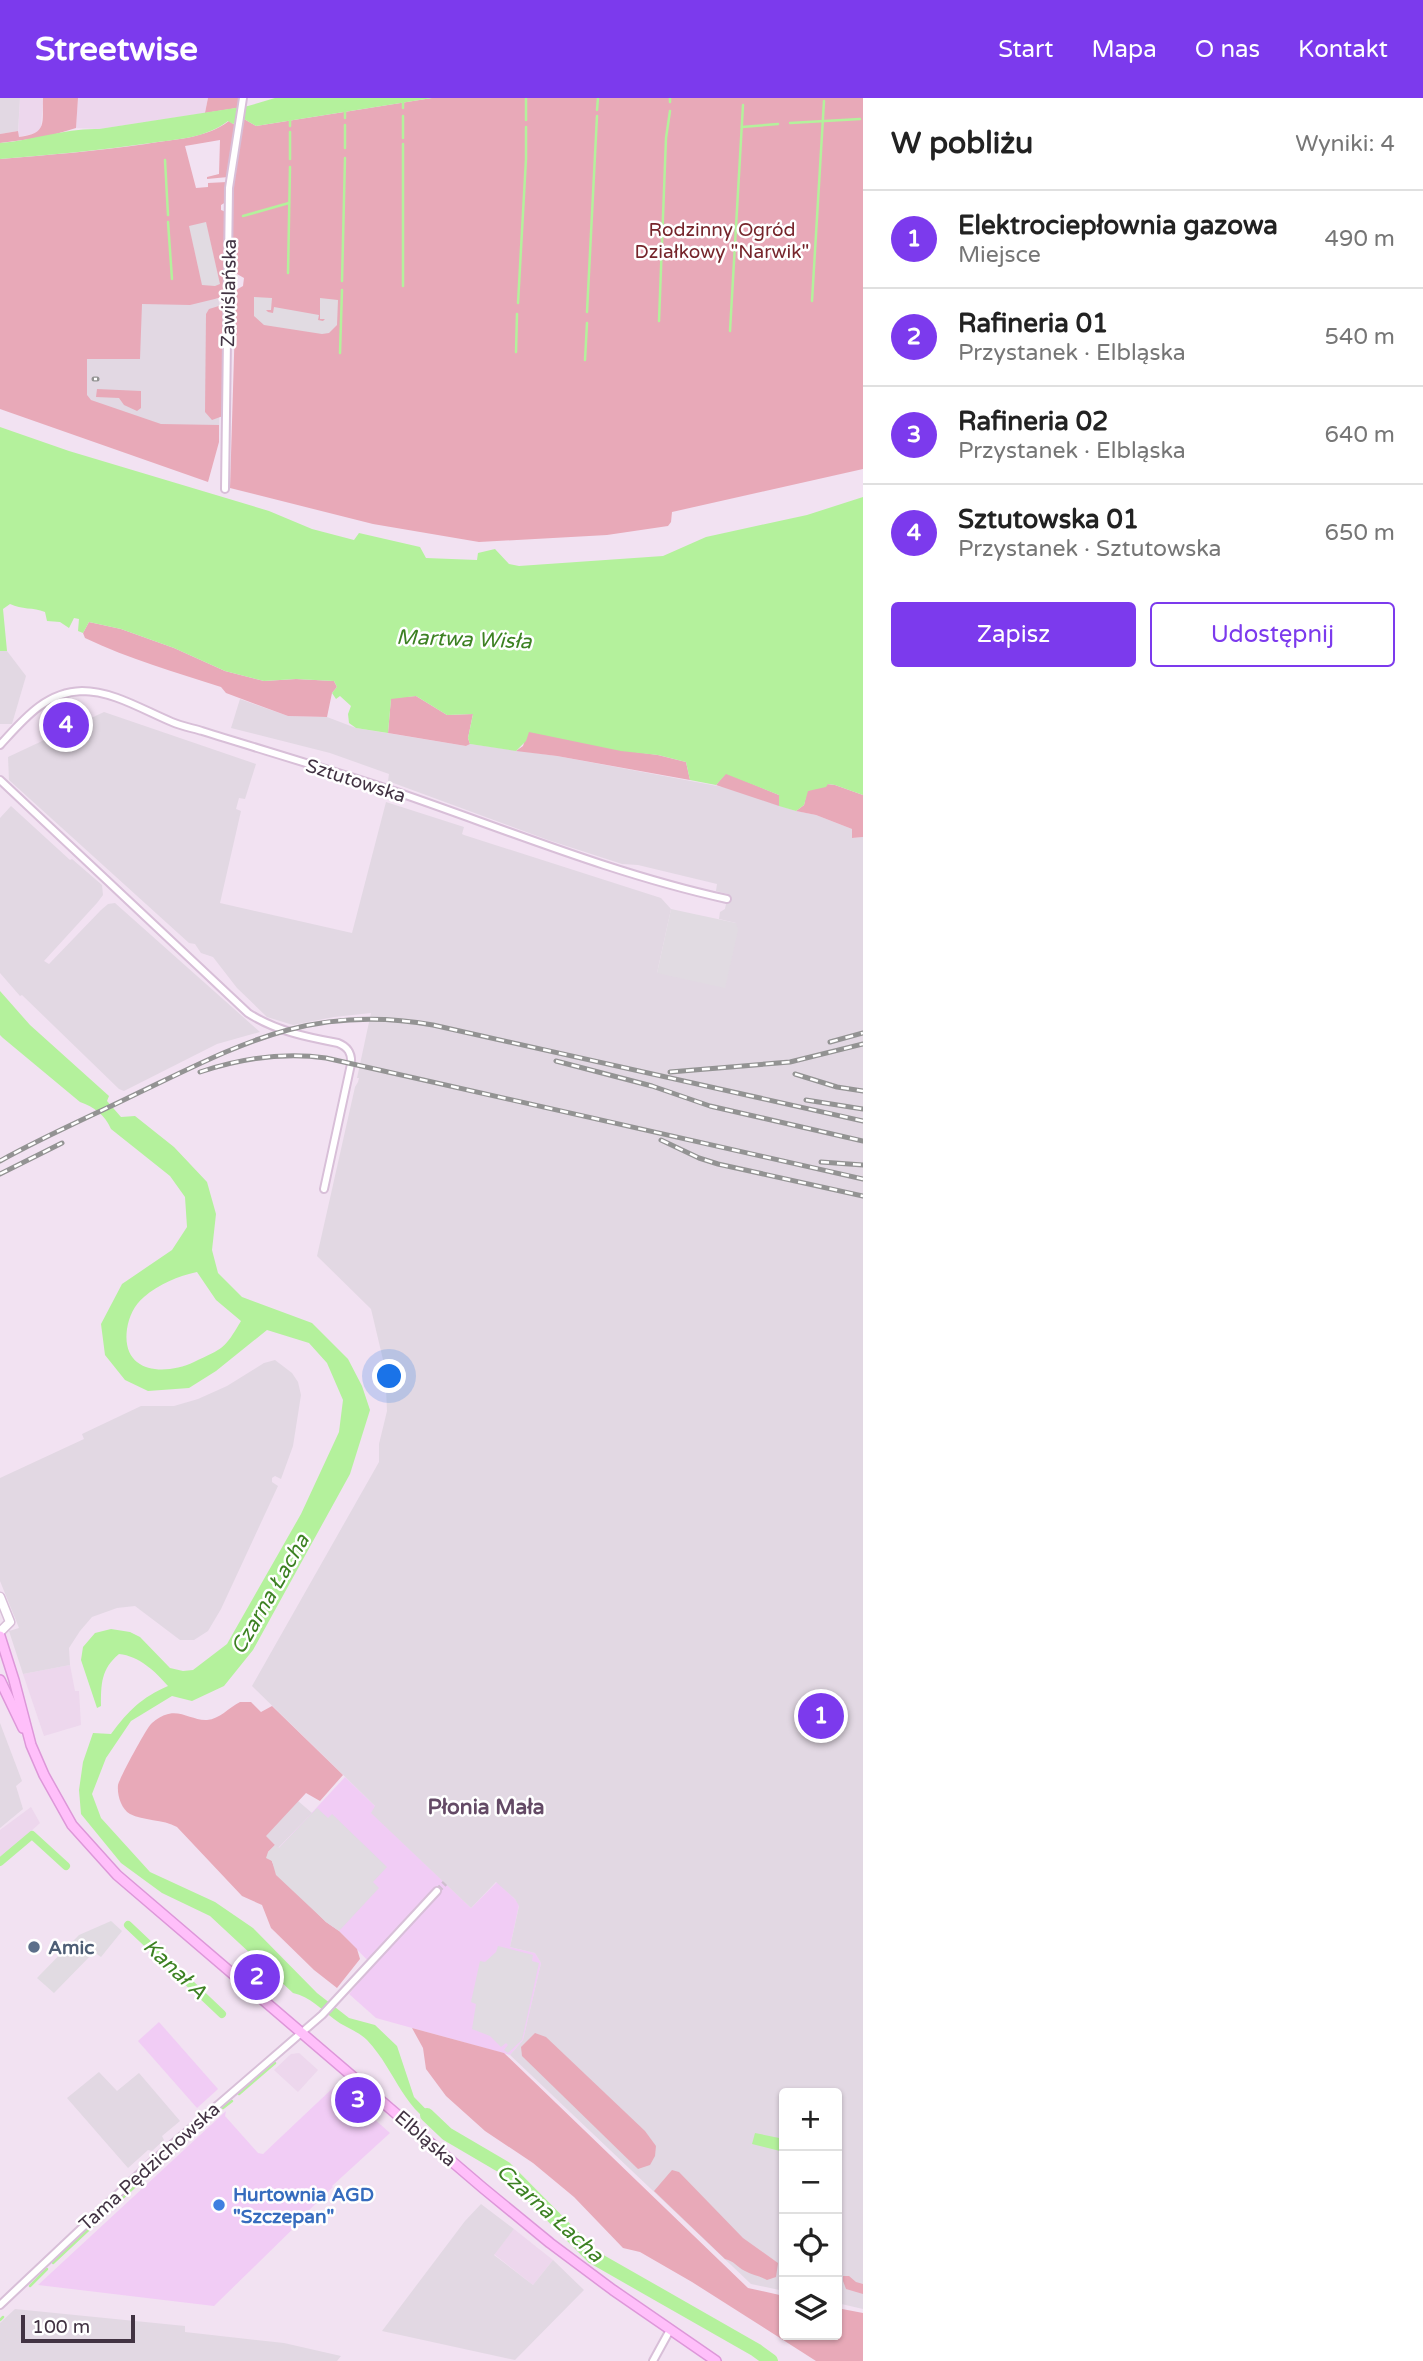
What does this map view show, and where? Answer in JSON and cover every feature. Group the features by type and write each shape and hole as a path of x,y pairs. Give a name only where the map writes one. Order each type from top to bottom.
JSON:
{"main road":[{"name":"Elbląska","path":"0,1634 31,1745"},
{"name":"Elbląska","path":"0,1680 56,1800 72,1825 97,1855 124,1881 550,2243 716,2361"}],"street":[{"name":"Zawiślańska","path":"225,489 229,188 243,99"},
{"name":"Sztutowska","path":"0,745 46,701 82,691 109,695 174,723 394,791 632,874 727,899"},
{"path":"0,780 248,1013 281,1031 345,1046 349,1051 351,1064 324,1189"},
{"name":"Elbląska","path":"0,1597 10,1622 0,1634"},
{"name":"Tama Pędzichowska","path":"0,2305 152,2161 322,2015 437,1891"},
{"path":"653,2361 673,2332"}],"shaded area":[{"path":"0,98 20,98 18,131 0,134"},
{"path":"20,98 43,98 41,128 37,133 18,137"},
{"path":"78,98 208,98 205,113 99,129 76,128"},
{"path":"206,222 220,284 215,286 202,285 189,226"},
{"path":"74,288 218,299 221,309 219,442 74,410"},
{"path":"254,297 272,298 271,310 266,310 268,312 273,313 274,307 319,315 318,320 323,321 325,319 320,319 320,298 338,300 337,325 329,333 322,334 264,325 254,316"},
{"path":"0,651 7,651 26,676 12,724 0,724"},
{"path":"240,699 288,716 327,717 356,728 466,746 470,744 557,756 723,787 816,815 852,829 852,838 863,837 863,2309 842,2304 842,2088 779,2088 779,2290 751,2284 510,2055 523,2040 541,1963 535,1953 510,1947 519,1906 515,1899 496,1882 471,1908 371,1813 375,1806 252,1686 379,1462 379,1444 387,1411 385,1368 371,1309 317,1256 359,1078 371,1013 293,1025 267,1017 237,988 213,957 201,953 195,944 189,943 9,780 8,757 104,712 256,764 245,799 239,798 236,809 241,811 220,903 352,933 386,802 464,827 464,835 661,898 671,909 657,973 736,923 719,919 720,912 725,909 728,894 716,891 717,884 638,865 622,864 548,840 388,781 389,774 330,753 231,728"},
{"path":"11,806 102,885 103,895 97,903 44,961 49,964 101,910 108,904 115,903 260,1032 217,1044 124,1091 119,1089 20,996 0,973 0,818"},
{"path":"671,909 736,923 738,930 725,988 657,973"},
{"path":"275,1360 292,1373 298,1382 301,1395 293,1446 281,1479 275,1476 272,1478 272,1482 278,1486 221,1609 208,1631 194,1640 180,1640 135,1606 117,1608 92,1617 80,1631 69,1648 70,1665 23,1674 9,1631 19,1628 0,1581 0,1478 84,1439 82,1434 141,1406 174,1406 198,1399 227,1386 264,1363"},
{"path":"70,1665 75,1691 79,1691 81,1725 44,1736 23,1674"},
{"path":"0,1723 22,1781 16,1786 23,1809 0,1828"},
{"path":"345,1777 376,1807 372,1813 471,1908 497,1882 519,1905 510,1947 535,1953 541,1963 523,2040 510,2055 376,2018 349,1994 373,1966 339,1931 326,1922 268,1852 275,1845 279,1848"},
{"path":"298,1801 312,1813 278,1848 265,1836"},
{"path":"31,1807 40,1823 0,1859 0,1830"},
{"path":"317,1808 328,1818 332,1814 387,1867 373,1882 379,1888 339,1931 276,1875 272,1861 266,1858 275,1845 279,1848"},
{"path":"111,1921 122,1931 101,1957 94,1952 54,1993 37,1978 79,1935"},
{"path":"498,1946 533,1955 532,1961 539,1963 522,2040 508,2053 504,2050 508,2045 506,2043 501,2047 490,2036 472,2029 476,2004 471,2002 480,1961 485,1962 496,1952"},
{"path":"159,2022 218,2089 197,2108 138,2041"},
{"path":"299,2053 318,2070 298,2092 274,2070 291,2054"},
{"path":"99,2072 117,2091 139,2073 180,2121 162,2136 164,2140 152,2151 148,2150 128,2168 67,2098"},
{"name":"Hurtownia AGD \"Szczepan\"","path":"336,2085 390,2133 332,2186 304,2218 214,2306 38,2285 226,2111 225,2116 258,2153 263,2154"},
{"path":"481,2204 514,2229 494,2255 533,2285 553,2260 584,2290 515,2360 382,2331 465,2221"},
{"path":"514,2229 553,2260 533,2285 494,2254"},
{"path":"15,2309 185,2326 185,2332 284,2343 341,2356 337,2361 0,2361 0,2323"}],"green space":[{"path":"43,98 78,98 76,128 46,137 0,143 0,134 18,131 19,137 39,130 43,121"},
{"path":"208,98 239,98 237,108 205,113"},
{"name":"Rodzinny Ogród Działkowy \"Narwik\"","path":"432,98 863,98 863,469 672,512 668,526 607,535 479,542 373,524 230,488 236,290 243,286 244,278 233,268 233,189 244,119 256,126"},
{"path":"229,121 235,125 228,177 207,179 219,174 220,140 185,146 196,188 208,187 208,183 227,182 226,202 221,205 221,210 226,212 223,297 190,305 142,304 140,359 87,359 87,395 91,400 161,424 219,425 219,442 208,482 0,409 0,159 91,151 178,139 200,135"},
{"path":"222,305 223,416 212,420 205,412 206,314 209,309"},
{"path":"97,389 141,391 141,408 137,411 124,405 119,398 96,397"},
{"path":"89,622 121,629 174,648 225,671 264,681 334,681 337,687 332,693 327,717 288,716 226,693 221,687 135,659 85,638 83,633"},
{"path":"416,696 447,715 473,714 468,738 470,744 466,746 388,733 391,698"},
{"path":"528,731 686,762 690,780 516,751 523,746"},
{"path":"726,773 779,795 779,806 716,785"},
{"path":"827,784 863,795 863,837 852,838 852,829 816,815 796,811 804,805 807,791"},
{"path":"240,1702 251,1702 261,1712 272,1706 343,1775 320,1801 306,1793 266,1836 275,1845 268,1852 276,1871 357,1949 360,1959 337,1988 314,1970 271,1928 262,1905 242,1896 177,1827 130,1814 120,1801 118,1785 154,1721 171,1714 202,1720 212,1719"},
{"path":"412,2028 504,2053 748,2288 779,2295 779,2337 640,2252 623,2248 574,2197 533,2163 485,2131 446,2096 426,2069 423,2048"},
{"path":"535,2033 546,2037 645,2131 656,2146 650,2165 638,2169 522,2056 521,2047"},
{"path":"672,2170 679,2172 743,2238 778,2263 776,2277 767,2280 725,2259 654,2191"},
{"path":"843,2276 849,2276 863,2284 863,2294 846,2289"},
{"path":"842,2309 863,2313 863,2361 816,2361 783,2340 842,2340"}],"water":[{"path":"275,98 432,98 256,126 244,119 233,124 228,121 210,131 181,139 0,159 0,143 248,106"},
{"name":"Martwa Wisła","path":"0,427 69,451 269,511 312,529 354,540 359,533 420,547 426,558 477,560 478,553 495,549 509,564 519,566 663,556 706,537 807,515 863,497 863,795 828,784 826,787 808,791 804,805 796,811 779,806 779,795 726,774 716,785 690,780 686,762 658,755 621,751 529,732 526,741 516,751 470,744 468,738 473,714 447,715 416,696 391,699 388,733 356,728 349,723 351,706 340,696 336,699 332,693 337,687 334,681 264,681 225,671 174,648 121,629 89,622 83,633 78,631 79,619 74,618 69,628 60,622 47,621 45,612 10,604 3,609 7,651 0,651"},
{"path":"0,991 30,1025 109,1096 107,1101 121,1117 135,1116 174,1147 207,1182 216,1214 212,1250 218,1273 242,1297 312,1323 348,1359 362,1386 370,1410 350,1474 253,1650 224,1686 192,1701 172,1696 131,1721 106,1758 92,1794 101,1818 150,1872 215,1902 253,1928 317,1993 349,2018 375,2025 397,2046 414,2097 448,2132 433,2124 410,2103 367,2040 310,2000 293,1993 210,1916 162,1893 121,1863 81,1814 79,1790 83,1762 93,1733 111,1734 136,1706 168,1686 146,1665 119,1654 105,1671 101,1706 97,1708 81,1660 83,1647 95,1633 111,1629 130,1632 140,1637 170,1668 183,1671 193,1670 227,1644 301,1514 339,1432 343,1400 327,1363 309,1343 267,1330 216,1371 189,1388 148,1391 125,1380 105,1355 101,1324 122,1284 172,1250 187,1227 185,1197 170,1176 111,1129 98,1112 80,1102 0,1035","holes":["197,1272 216,1300 241,1321 231,1338 217,1351 170,1369 147,1367 131,1355 127,1344 127,1329 131,1316 140,1300 156,1288"]},
{"path":"755,2133 779,2138 779,2151 752,2144"}],"waterway":[{"path":"597,110 598,98"},
{"path":"526,99 526,120"},
{"path":"812,301 824,101"},
{"path":"403,102 403,108"},
{"path":"730,331 743,105"},
{"path":"345,111 345,118"},
{"path":"659,321 666,138 670,111"},
{"path":"403,116 403,138"},
{"path":"587,312 597,116"},
{"path":"790,123 860,119"},
{"path":"290,120 290,126"},
{"path":"742,127 778,124"},
{"path":"345,125 345,148"},
{"path":"518,303 526,127"},
{"path":"290,132 290,159"},
{"path":"403,144 403,286"},
{"path":"342,281 345,158"},
{"path":"165,160 168,215"},
{"path":"288,273 290,167"},
{"path":"243,216 289,203"},
{"path":"168,222 172,279"},
{"path":"340,353 342,290"},
{"path":"516,352 517,314"},
{"path":"585,360 587,323"},
{"name":"Kanał A","path":"0,1862 32,1835 66,1866"},
{"name":"Kanał A","path":"128,1925 222,2014"},
{"path":"239,2094 275,2063"},
{"path":"223,2108 232,2101"},
{"path":"206,2122 214,2115"},
{"name":"Czarna Łacha","path":"427,2115 447,2134 505,2168 593,2257 771,2361"},
{"path":"158,2166 201,2127"},
{"path":"53,2263 146,2176"},
{"path":"30,2286 47,2269"},
{"path":"0,2320 3,2317"}],"tunnel":[{"path":"437,1891 445,1883"}],"railway":[{"path":"0,1161 66,1127 243,1045 312,1024 350,1020 389,1020 433,1025 863,1121"},
{"path":"830,1042 863,1033"},
{"path":"670,1072 790,1062 863,1044"},
{"path":"200,1072 262,1057 326,1058 863,1179"},
{"path":"556,1061 652,1086 710,1106 863,1141"},
{"path":"795,1074 837,1087 863,1091"},
{"path":"806,1100 863,1109"},
{"path":"661,1140 718,1164 863,1196"},
{"path":"0,1174 62,1143"},
{"path":"821,1162 863,1165"}],"place":[{"name":"Sztutowska 01","path":"66,725"},
{"name":"Elektrociepłownia gazowa","path":"821,1716"},
{"name":"Amic","path":"34,1947"},
{"name":"Rafineria 01","path":"257,1977"},
{"name":"Rafineria 02","path":"358,2100"},
{"name":"Hurtownia AGD \"Szczepan\"","path":"219,2205"}],"district":[{"name":"Płonia Mała","path":"486,1807"}]}
